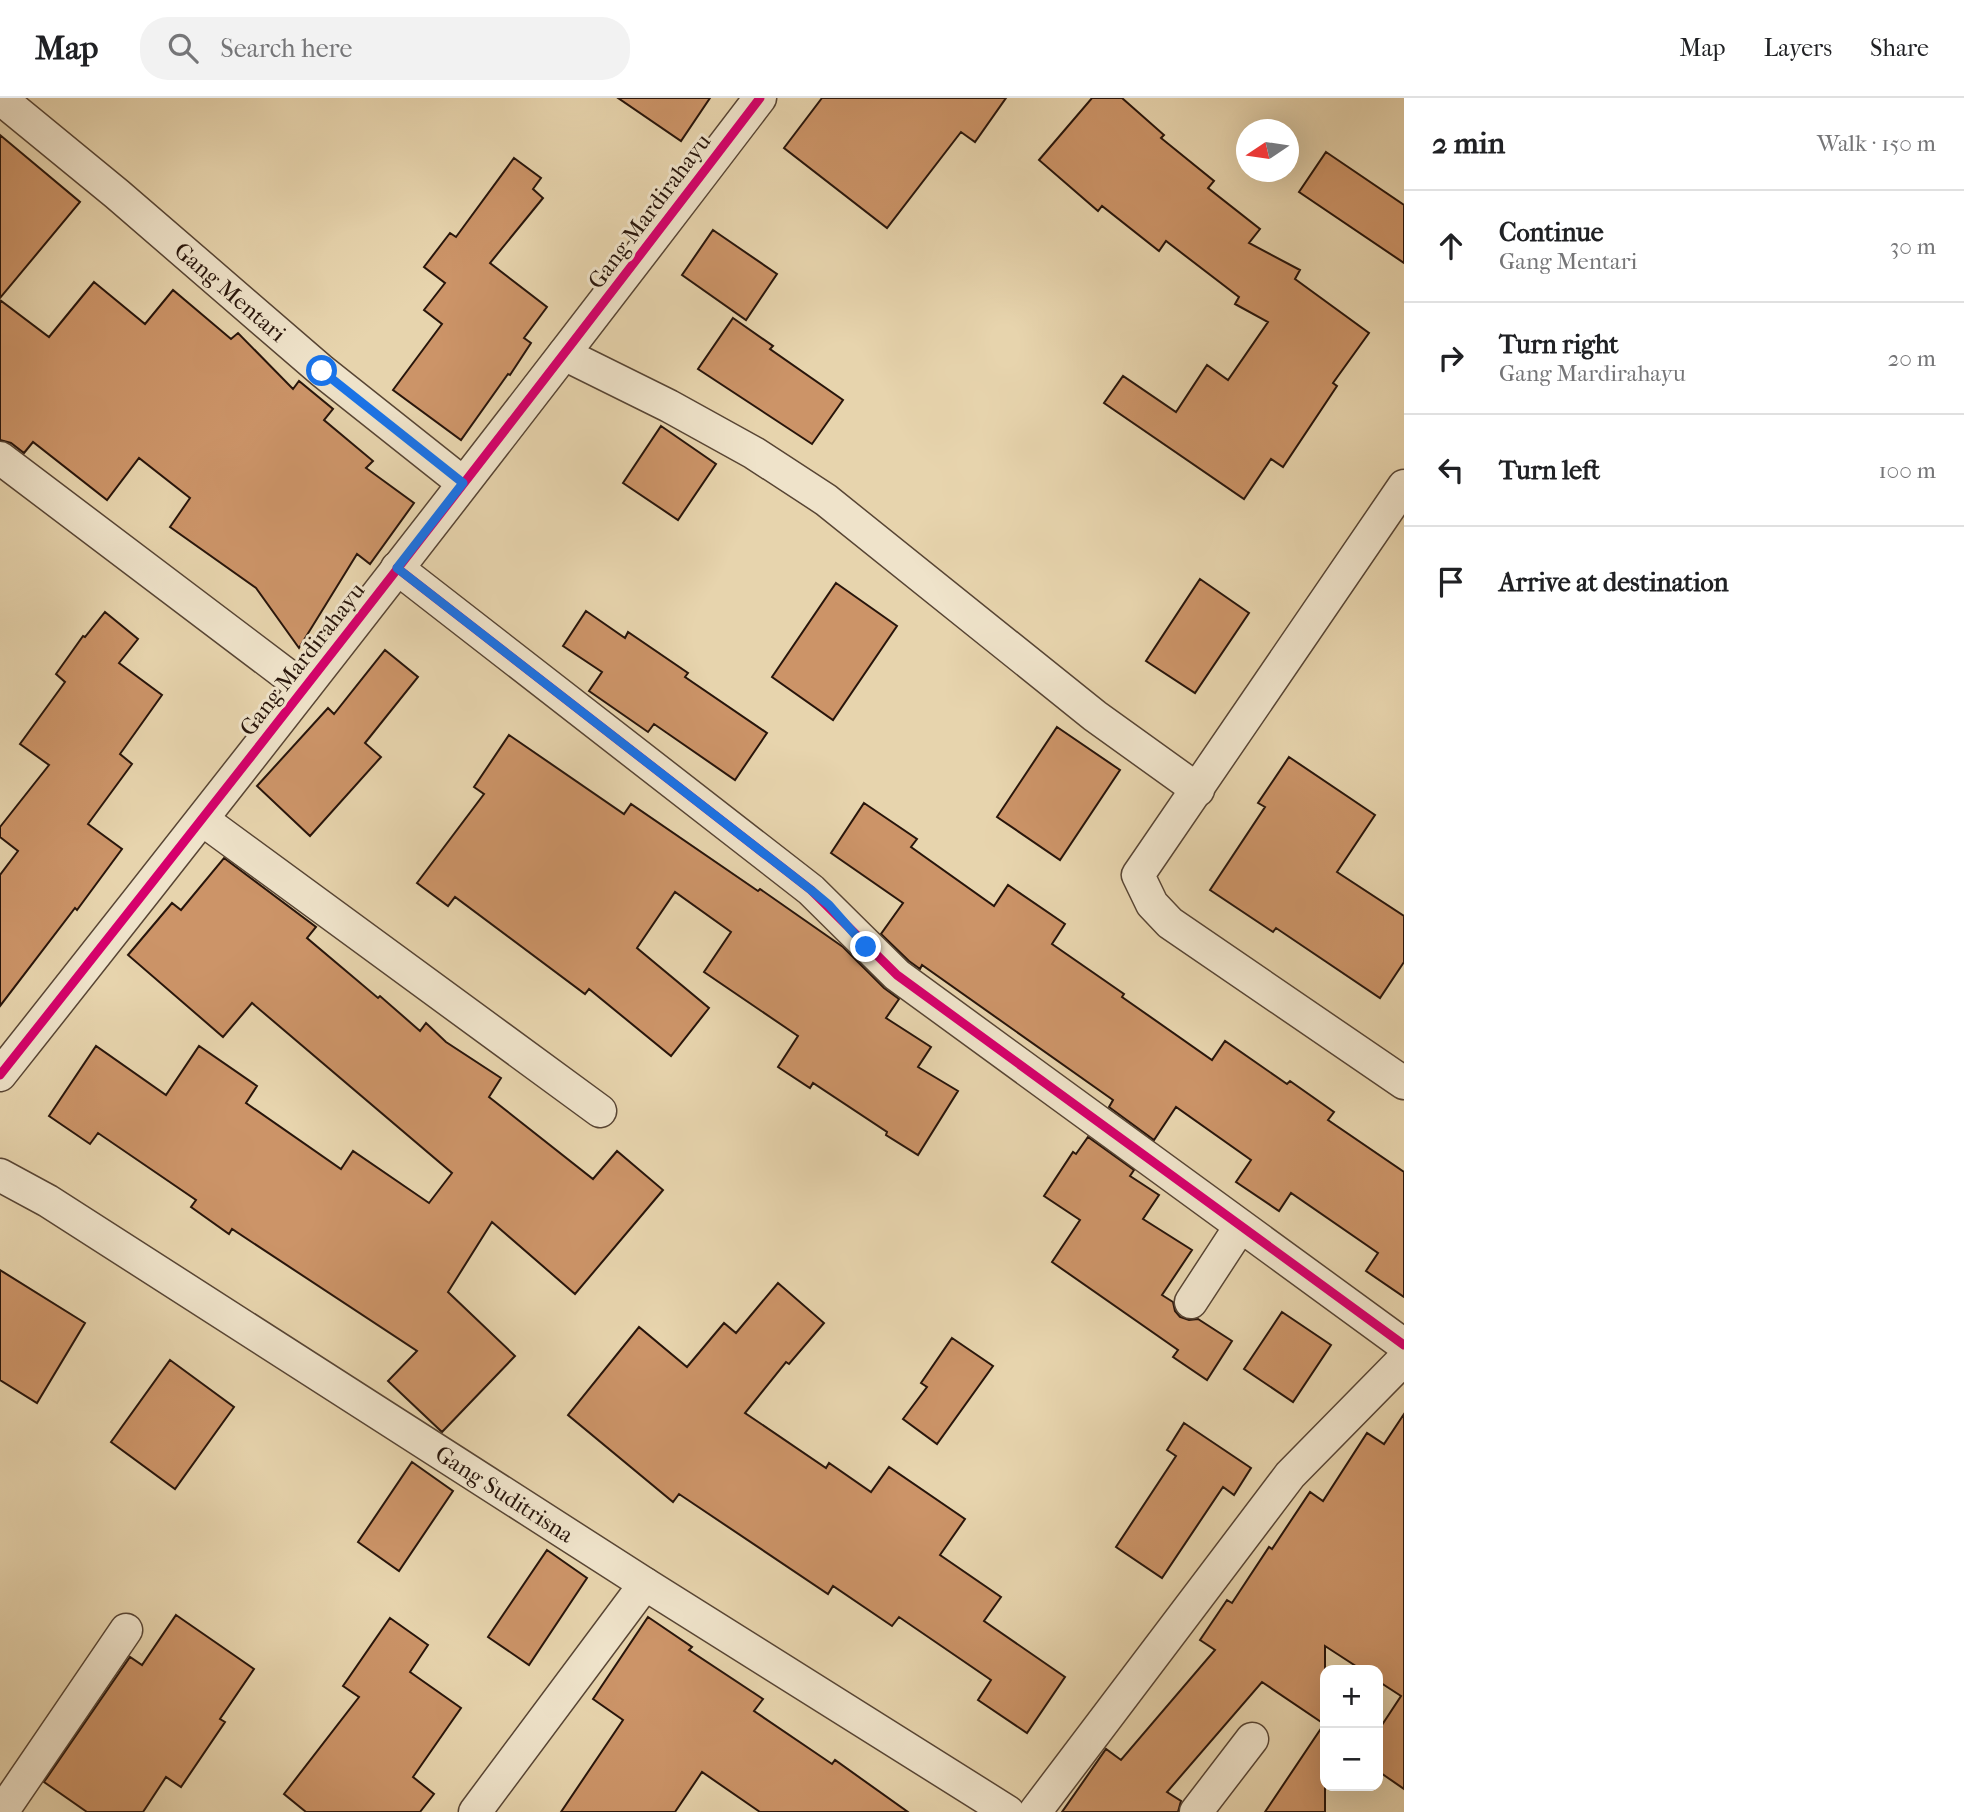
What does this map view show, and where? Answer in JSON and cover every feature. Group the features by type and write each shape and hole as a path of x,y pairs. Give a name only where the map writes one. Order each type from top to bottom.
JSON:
{"street":[{"name":"Gang Mentari","path":"0,98 117,194 322,371 463,483"},
{"name":"Gang Mardirahayu","path":"0,1075 203,820 760,98"},
{"path":"564,354 669,406 754,453 826,500 1095,716 1198,790"},
{"path":"0,458 304,688"},
{"path":"1404,486 1198,790 1140,870 1139,881 1152,904 1170,923 1404,1083"},
{"path":"397,568 811,890 897,975 1404,1345"},
{"path":"203,820 600,1111"},
{"name":"Gang Suditrisna","path":"0,1175 48,1201 645,1584 1008,1812"},
{"path":"1191,1302 1240,1227"},
{"path":"1035,1812 1290,1475 1404,1359"},
{"path":"475,1812 645,1584"},
{"path":"2,1812 126,1630"},
{"path":"1196,1812 1252,1739"}],"building":[{"path":"618,98 710,98 681,141"},
{"path":"822,98 1006,98 975,142 961,132 887,228 784,148"},
{"path":"1092,98 1122,98 1164,135 1161,138 1214,181 1208,188 1260,229 1249,243 1300,270 1295,279 1369,333 1333,383 1337,386 1283,467 1271,459 1244,499 1104,403 1123,376 1176,412 1207,365 1228,380 1268,322 1235,304 1239,297 1166,241 1159,251 1102,206 1098,211 1039,160"},
{"path":"0,135 80,202 0,298"},
{"path":"1326,152 1404,205 1404,263 1299,192"},
{"path":"514,158 541,178 533,189 543,198 490,263 547,307 524,338 531,343 461,440 393,390 442,324 424,310 445,283 424,267 450,233 456,237"},
{"path":"713,230 777,274 746,320 682,275"},
{"path":"94,282 145,324 173,290 231,339 238,333 293,389 299,381 333,409 324,420 373,461 366,468 414,503 370,564 357,554 299,648 256,588 170,527 190,498 139,458 107,500 33,442 24,453 11,443 0,440 0,300 49,337"},
{"path":"733,318 773,346 770,349 843,400 812,444 698,369"},
{"path":"661,426 716,464 678,520 623,483"},
{"path":"1200,579 1249,613 1195,693 1146,661"},
{"path":"836,583 897,626 833,720 772,677"},
{"path":"586,611 625,638 628,632 688,673 685,677 767,733 735,780 654,724 648,732 589,691 602,672 563,646"},
{"path":"105,612 138,639 119,663 162,695 120,754 132,764 88,824 122,849 0,1006 0,875 18,851 0,837 0,827 49,765 20,744 65,682 56,674 83,636 85,637"},
{"path":"385,650 418,677 365,743 381,757 310,836 257,786 328,708 334,714"},
{"path":"1057,727 1120,770 1060,860 997,817"},
{"path":"509,735 624,814 631,804 758,891 760,889 843,947 884,988 899,999 886,1018 931,1047 918,1067 958,1091 918,1155 813,1083 810,1088 778,1067 798,1036 704,972 731,932 675,892 637,948 709,1008 671,1056 589,989 585,994 455,897 448,906 417,883 484,794 474,787"},
{"path":"1289,757 1375,815 1337,872 1404,916 1404,962 1380,998 1276,928 1273,932 1210,890 1265,807 1258,803"},
{"path":"864,803 917,839 911,847 994,906 1008,885 1065,924 1052,944 1212,1060 1225,1041 1287,1084 1290,1081 1334,1112 1328,1120 1404,1172 1404,1297 1366,1271 1378,1253 1291,1193 1279,1211 1236,1182 1251,1160 1176,1107 1154,1140 1109,1107 1113,1100 922,965 920,969 909,961 881,934 903,903 831,853"},
{"path":"224,858 316,927 307,938 378,998 380,996 420,1031 426,1023 446,1042 501,1078 489,1097 593,1179 617,1151 663,1190 575,1294 492,1222 448,1292 515,1356 442,1432 388,1381 417,1351 232,1229 229,1234 191,1207 196,1200 98,1133 90,1144 49,1116 96,1046 166,1095 199,1046 257,1086 246,1103 341,1169 353,1151 429,1203 452,1173 252,1003 223,1037 128,955 172,903 181,910"},
{"path":"1088,1137 1134,1170 1130,1176 1159,1195 1143,1219 1192,1250 1162,1295 1173,1302 1180,1317 1198,1319 1232,1341 1207,1380 1173,1357 1178,1350 1052,1262 1080,1220 1044,1196 1073,1152 1076,1154"},
{"path":"0,1270 85,1323 37,1403 0,1380"},
{"path":"778,1283 824,1323 789,1364 786,1362 745,1413 826,1468 829,1463 871,1492 889,1467 965,1519 940,1555 1001,1597 984,1621 1065,1677 1027,1733 978,1700 991,1680 899,1617 892,1626 833,1586 828,1594 679,1494 673,1502 568,1415 639,1327 687,1367 724,1323 736,1333"},
{"path":"1282,1312 1331,1345 1293,1402 1244,1369"},
{"path":"952,1338 993,1366 937,1444 903,1419 927,1387 921,1383"},
{"path":"170,1360 234,1407 175,1489 111,1442"},
{"path":"1404,1414 1404,1789 1383,1774 1383,1723 1401,1696 1383,1684 1383,1665 1354,1665 1325,1646 1325,1665 1320,1665 1320,1721 1262,1682 1167,1792 1181,1801 1178,1812 1062,1812 1106,1749 1121,1760 1215,1650 1200,1640 1227,1600 1232,1603 1310,1492 1323,1501 1367,1433 1384,1444"},
{"path":"1184,1423 1251,1468 1234,1495 1223,1487 1162,1578 1116,1547 1176,1456 1167,1450"},
{"path":"412,1462 453,1491 399,1571 358,1542"},
{"path":"547,1550 587,1578 529,1665 488,1637"},
{"path":"176,1615 254,1669 220,1719 225,1722 181,1787 166,1777 143,1812 87,1812 44,1782 130,1657 142,1665"},
{"path":"648,1617 692,1647 689,1650 763,1699 754,1711 832,1764 835,1760 908,1812 760,1812 702,1772 675,1812 561,1812 623,1720 593,1699"},
{"path":"390,1618 428,1645 410,1672 461,1708 413,1777 434,1794 420,1812 306,1812 284,1794 359,1697 343,1686"},
{"path":"1320,1730 1320,1791 1325,1791 1325,1812 1265,1812"}],"cycle path":[{"path":"0,1075 572,344 760,98"},
{"path":"397,568 811,890 897,975 1404,1345"}],"route":[{"path":"322,371 463,483 397,568 811,890 829,905 866,947"}]}
